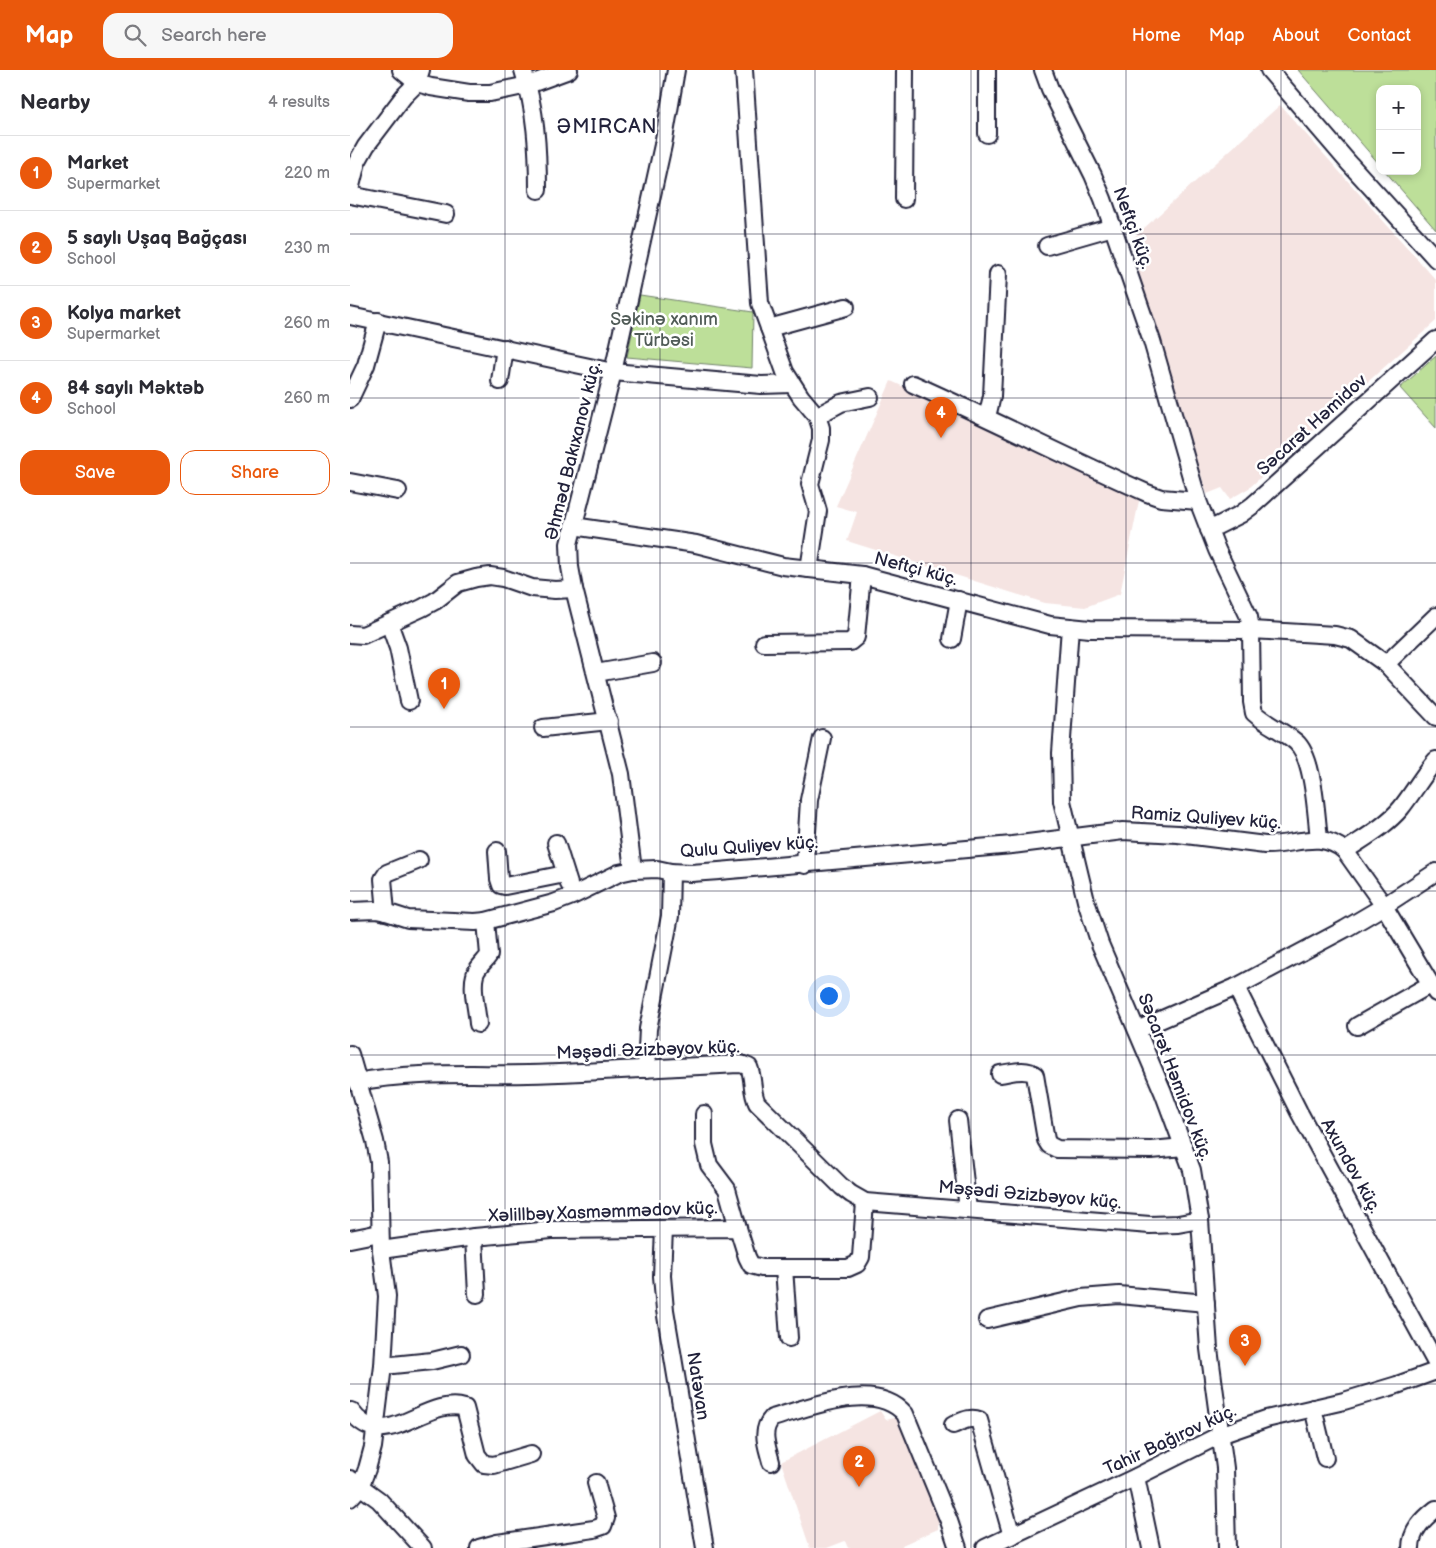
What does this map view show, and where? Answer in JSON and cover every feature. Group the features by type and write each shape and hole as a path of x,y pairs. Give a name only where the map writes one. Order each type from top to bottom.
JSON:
{"street":[{"path":"400,70 419,77 431,88 476,93 490,93 526,78 569,70"},
{"name":"Əhməd Bakıxanov küç.","path":"633,870 621,774 574,589 570,567 569,544 613,372 663,145 676,70"},
{"path":"744,70 760,303 786,372 792,384 817,416 821,428 821,440 810,484 818,511 810,569"},
{"path":"904,199 905,70"},
{"path":"987,70 987,134"},
{"name":"Neftçi küç.","path":"1043,70 1050,89 1093,175 1113,227 1152,341 1198,501 1209,530 1243,602 1252,630"},
{"path":"1269,70 1348,162 1436,259"},
{"path":"350,190 357,162 366,146 419,77"},
{"path":"526,78 537,135 538,190"},
{"path":"350,195 446,214"},
{"path":"1047,246 1113,227"},
{"path":"987,417 992,396 998,274"},
{"path":"769,328 846,307"},
{"path":"350,316 613,372 761,385 792,384"},
{"path":"350,399 366,366 378,321"},
{"name":"Səcarət Həmidov","path":"1209,530 1241,514 1253,505 1436,340"},
{"path":"500,381 505,348"},
{"path":"914,384 987,417 1062,455 1147,493 1161,498 1198,501"},
{"path":"817,416 841,404 870,397"},
{"path":"350,482 398,491"},
{"name":"Neftçi küç.","path":"573,526 696,544 783,566 862,575 1050,625 1070,628 1252,630 1335,635 1350,639 1386,664 1436,717"},
{"path":"764,643 850,642 856,637 862,575"},
{"path":"350,634 363,635 389,624 435,601 458,583 476,578 490,576 503,578 532,588 574,589"},
{"path":"952,639 959,600"},
{"path":"1386,664 1436,616"},
{"path":"389,624 398,648 409,701"},
{"name":"Səcarət Həmidov küç.","path":"1070,628 1061,776 1065,817 1072,838 1086,901 1100,944 1137,1030 1192,1170 1200,1220 1212,1375 1225,1468 1226,1548"},
{"path":"1252,630 1252,702 1254,713 1296,742 1304,752 1309,768 1319,839 1337,844 1345,851 1384,906 1433,988 1357,1026"},
{"path":"596,673 653,663"},
{"path":"543,728 609,722"},
{"path":"805,865 809,800 822,738"},
{"path":"1345,851 1387,822 1401,808 1426,771 1436,760"},
{"name":"Ramiz Quliyev küç.","path":"1072,838 1131,831 1178,834 1264,846 1319,839"},
{"name":"Qulu Quliyev küç.","path":"350,910 386,912 408,919 486,921 572,896 610,877 633,870 657,869 691,873 805,865 1072,838"},
{"path":"556,843 572,896"},
{"path":"497,851 501,885 505,886 566,874"},
{"path":"386,912 383,880 387,873 420,860"},
{"path":"646,1069 648,1029 670,916 671,872"},
{"path":"1137,1030 1236,986 1384,906 1436,872"},
{"path":"478,1024 474,986 475,975 489,955 486,921"},
{"name":"Axundov küç.","path":"1236,986 1304,1121 1436,1363"},
{"path":"350,1057 375,1141 379,1162 380,1242 387,1296 383,1366 373,1447 368,1469 353,1488 378,1500 423,1548"},
{"name":"Məşədi Əzizbəyov küç.","path":"357,1082 377,1078 411,1076 548,1073 741,1064 749,1067 752,1074 753,1095 757,1103 842,1187 865,1202 1150,1225 1178,1224 1200,1220"},
{"path":"1000,1074 1030,1071 1035,1075 1046,1140 1049,1145 1057,1149 1151,1150 1184,1147"},
{"path":"704,1114 704,1144 709,1165 727,1189 738,1228"},
{"path":"958,1120 968,1210"},
{"name":"Xəlillbəy Xasməmmədov küç.","path":"350,1239 380,1242 570,1230 738,1228 751,1265 762,1268 848,1268 857,1264 860,1257 865,1202"},
{"name":"Natəvan","path":"664,1229 662,1276 665,1310 705,1548"},
{"path":"474,1237 477,1294"},
{"path":"784,1268 788,1338"},
{"path":"987,1320 1082,1298 1119,1295 1206,1303"},
{"path":"383,1366 432,1361 461,1354"},
{"name":"Tahir Bağırov küç.","path":"985,1548 1220,1435 1266,1419 1344,1401 1436,1371"},
{"path":"771,1462 764,1435 766,1424 772,1418 844,1399 864,1397 888,1402 899,1407 905,1414 958,1548"},
{"path":"351,1411 362,1424 374,1430 392,1427 445,1407 457,1406 465,1408 477,1455 484,1464 494,1465 531,1454"},
{"path":"1313,1408 1325,1458"},
{"path":"953,1425 969,1418 979,1420 1012,1536"},
{"path":"1136,1477 1151,1548"},
{"path":"479,1548 497,1543 594,1529 603,1526 606,1518 596,1483"},
{"path":"1406,1547 1424,1518 1436,1509"}],"shaded area":[{"path":"1280,105 1436,280 1436,321 1249,488 1230,499 1222,488 1207,494 1137,272 1144,269 1131,240"},
{"path":"891,381 1140,496 1120,594 1085,607 1045,603 847,541 857,512 836,506"},
{"path":"880,1411 886,1420 899,1417 939,1511 938,1529 902,1545 903,1548 848,1548 845,1541 827,1548 810,1548 781,1462"}],"green space":[{"path":"1298,70 1436,70 1436,230 1388,175 1421,175 1421,85 1376,85 1376,160"},
{"name":"Səkinə xanım Türbəsi","path":"640,295 753,312 752,368 627,357"},
{"path":"1436,356 1436,428 1400,388"}],"place":[{"name":"84 saylı Məktəb","path":"941,438"},
{"name":"Market","path":"444,709"},
{"name":"Kolya market","path":"1245,1366"},
{"name":"5 saylı Uşaq Bağçası","path":"859,1487"}],"district":[{"name":"ƏMIRCAN","path":"607,127"}]}
